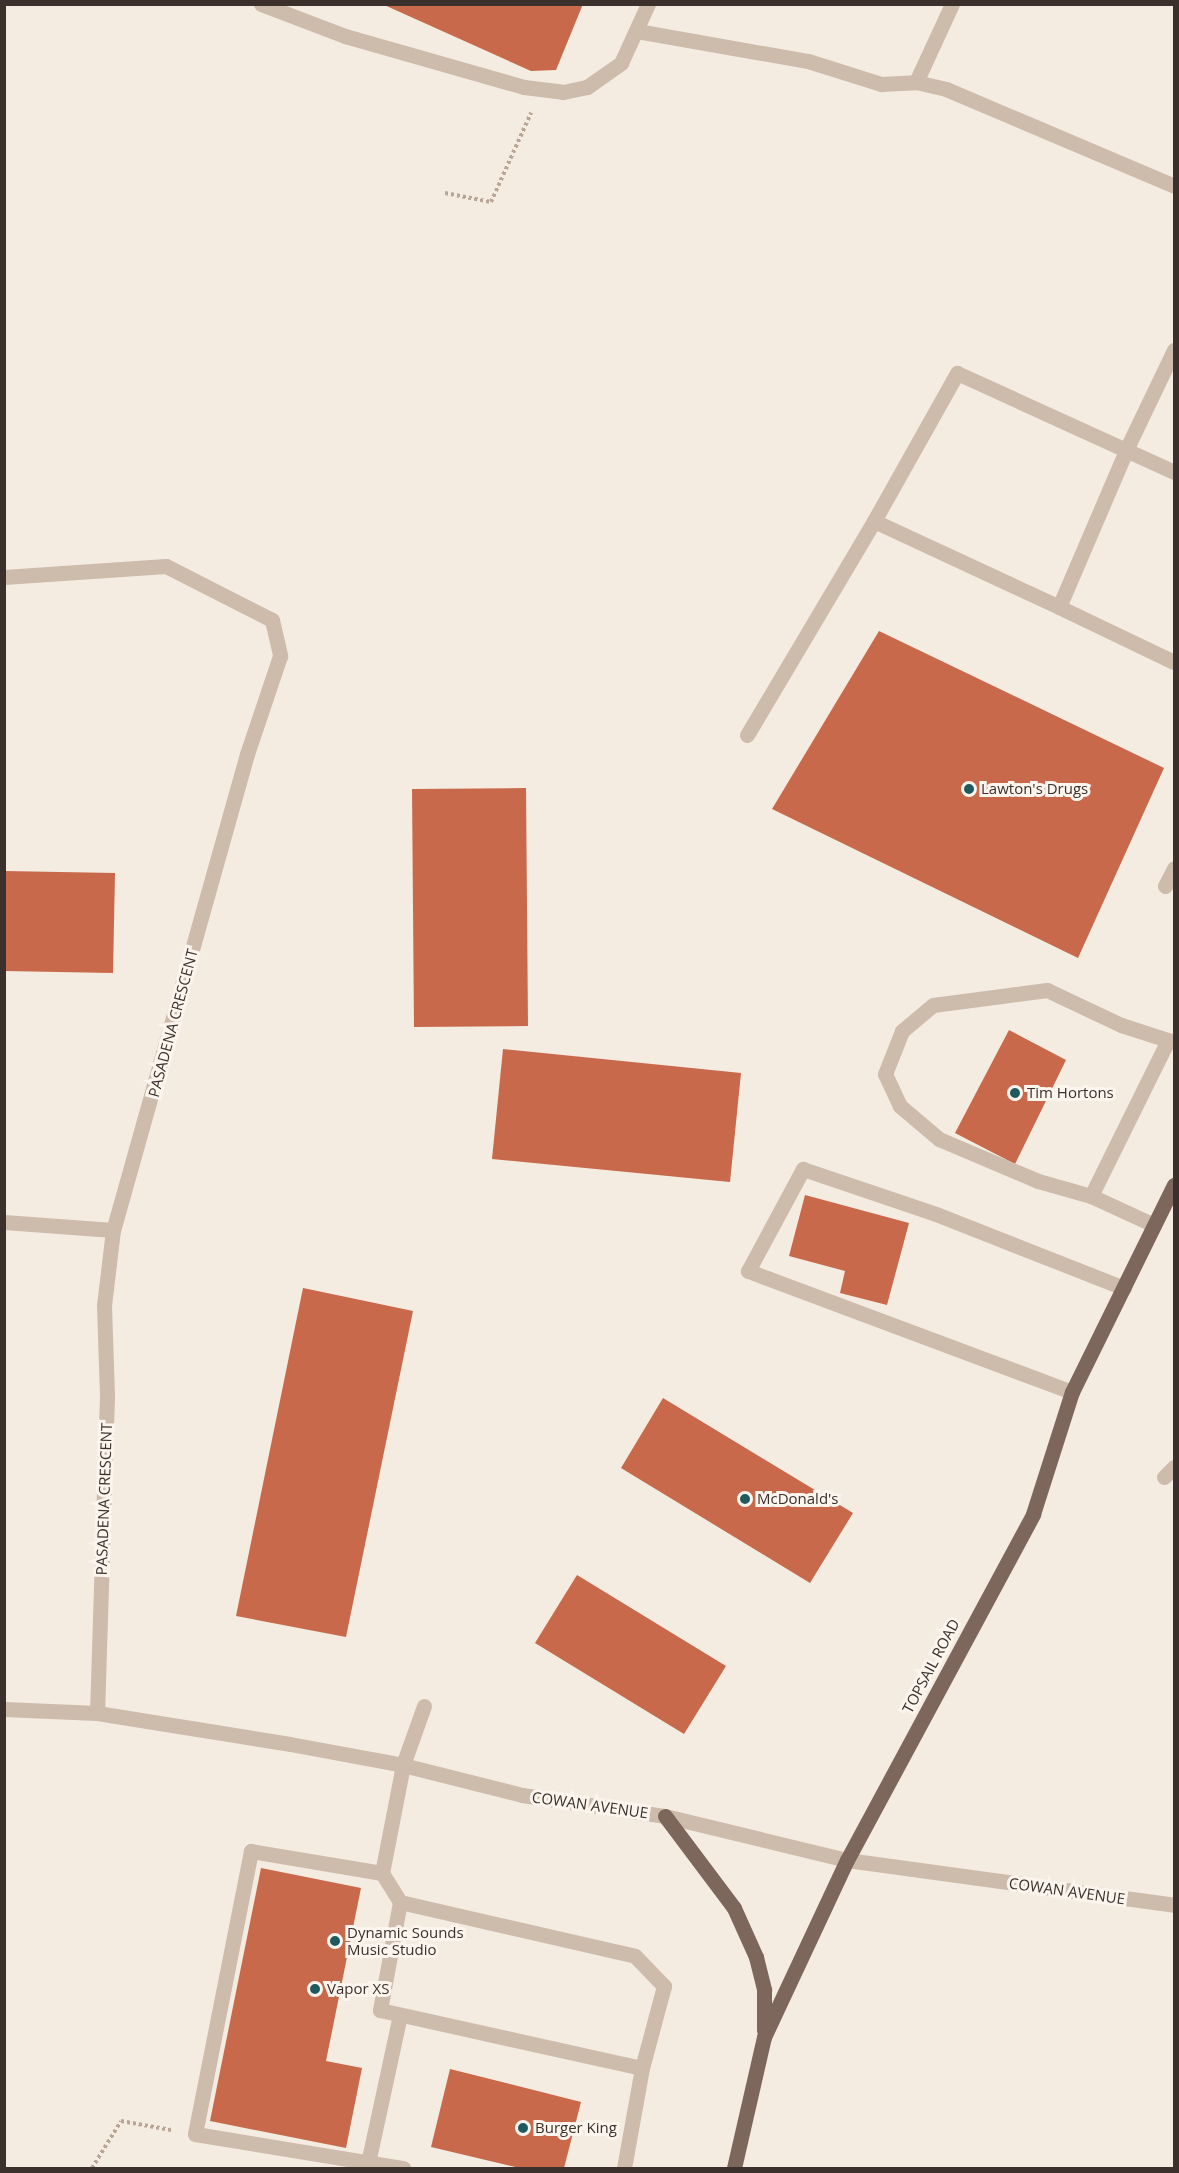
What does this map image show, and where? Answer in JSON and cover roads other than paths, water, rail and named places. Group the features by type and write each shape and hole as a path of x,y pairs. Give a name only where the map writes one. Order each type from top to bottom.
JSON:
{"main road":[{"name":"TOPSAIL ROAD","path":"734,2169 764,2037 846,1860 1033,1514 1072,1392 1174,1185"},
{"path":"665,1816 734,1908 756,1957 764,1990 764,2037"}],"street":[{"path":"261,4 345,36 541,91 563,92 587,87 607,76 621,63 648,4"},
{"path":"916,82 952,4"},
{"path":"636,31 808,61 882,84 916,82 946,88 1174,186"},
{"path":"1059,607 1127,448 1174,351"},
{"path":"747,735 874,521 957,373 1127,448 1174,472"},
{"path":"874,521 1174,662"},
{"name":"PASADENA CRESCENT","path":"4,577 166,566 272,620 280,656 246,754 113,1230 104,1305 107,1396 97,1713"},
{"path":"1165,886 1174,868"},
{"path":"1091,1196 1171,1041 1121,1024 1047,990 933,1005 902,1031 885,1074 900,1106 939,1139 1038,1181 1091,1196 1154,1225"},
{"path":"1072,1392 748,1271 803,1169 936,1214 1124,1288"},
{"path":"4,1222 113,1230"},
{"path":"424,1706 403,1765 382,1873 400,1902 380,2010 642,2068"},
{"name":"COWAN AVENUE","path":"4,1709 97,1713 403,1765 522,1795 665,1816 846,1860 1174,1905"},
{"path":"382,1873 250,1851 195,2134 403,2169"},
{"path":"400,1902 635,1956 664,1986 642,2068 624,2169"},
{"path":"368,2163 400,2015"}],"place":[{"name":"Lawton's Drugs","path":"969,789"},
{"name":"Tim Hortons","path":"1015,1093"},
{"name":"McDonald's","path":"745,1499"},
{"name":"Dynamic Sounds Music Studio","path":"335,1941"},
{"name":"Vapor XS","path":"315,1989"},
{"name":"Burger King","path":"523,2128"}]}
